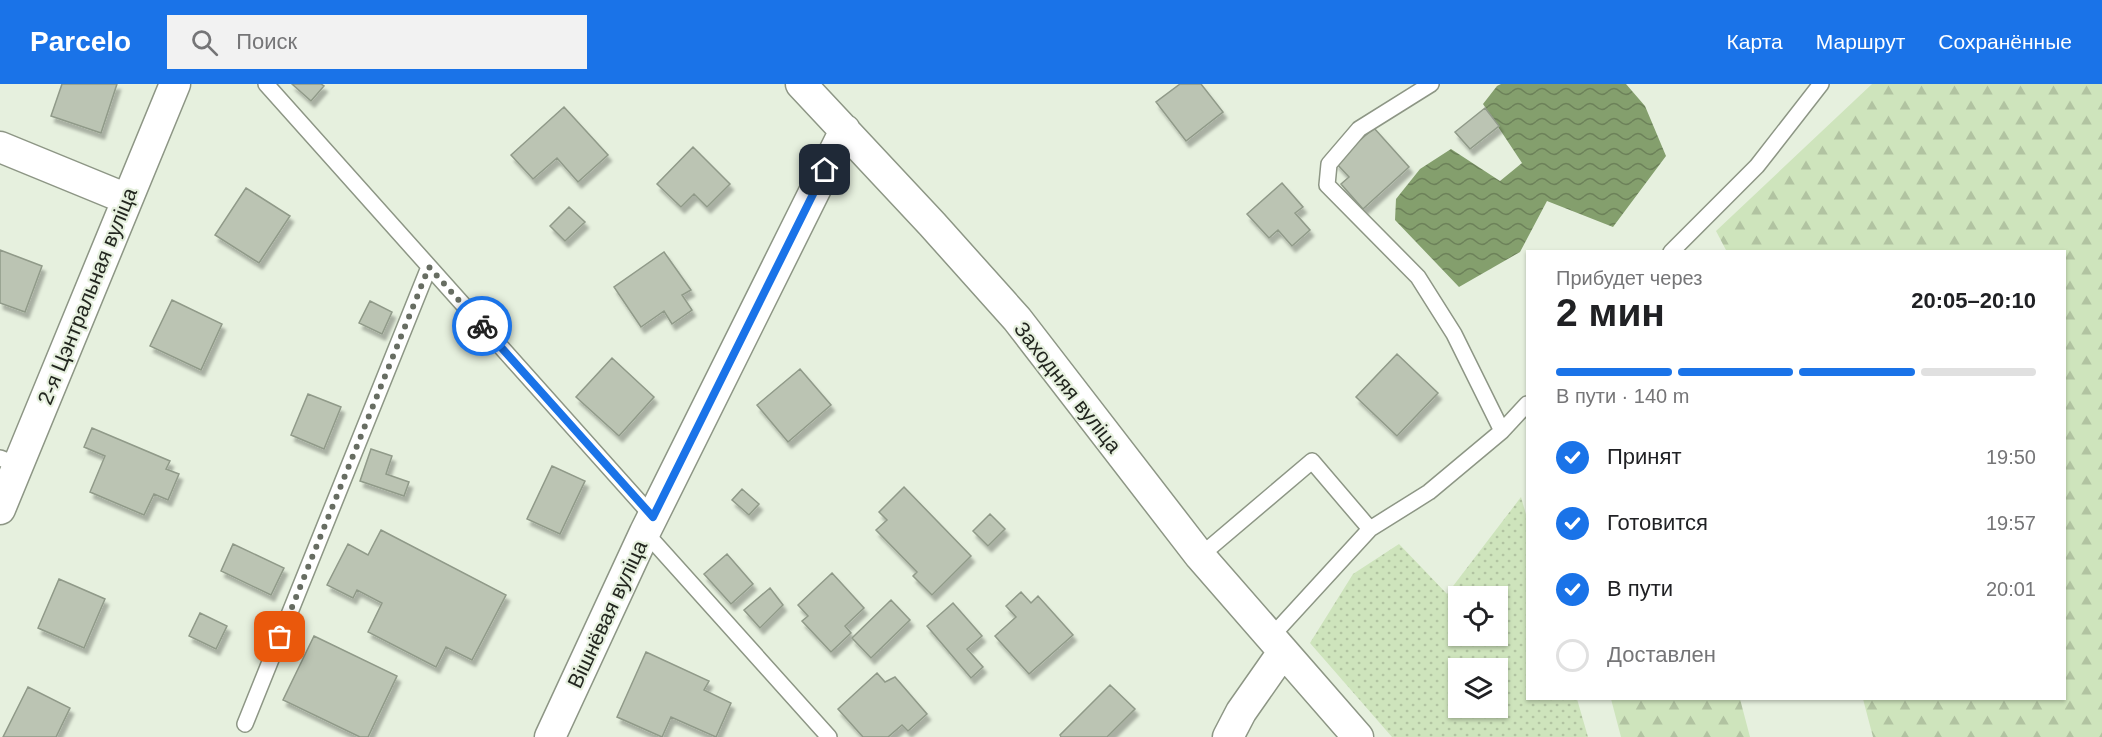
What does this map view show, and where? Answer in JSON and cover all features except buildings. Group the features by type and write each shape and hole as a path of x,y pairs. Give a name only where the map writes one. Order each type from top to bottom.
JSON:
{"street":[{"name":"2-я Цэнтральная вуліца","path":"0,509 9,461 127,199 175,84"},
{"path":"801,84 845,130"},
{"name":"Вішнёвая вуліца","path":"550,737 649,525 845,130"},
{"name":"Заходняя вуліца","path":"845,130 1017,320 1200,556 1358,737"},
{"path":"0,147 127,199"},
{"path":"1228,737 1276,645"}],"lane":[{"path":"266,84 429,267 829,737"},
{"path":"1431,84 1359,129 1329,164 1327,185 1418,277 1454,334 1502,431"},
{"path":"1673,250 1757,166 1821,84"},
{"path":"245,724 429,267"},
{"path":"1276,645 1370,529 1429,492 1502,431 1526,405"},
{"path":"1200,556 1311,461 1370,529"}],"green space":[{"path":"1872,84 2102,84 2102,737 1873,737 1863,700 2066,700 2066,250 1726,250 1716,231"},
{"path":"1521,497 1526,514 1526,700 1577,700 1588,737 1392,737 1310,643 1353,574 1399,544 1448,593 1448,646 1508,646 1508,586 1453,586"},
{"path":"1611,700 1740,700 1750,737 1621,737"}],"water":[{"path":"1501,84 1626,84 1645,106 1666,156 1613,227 1547,201 1520,252 1459,287 1395,220 1396,199 1420,169 1451,149 1500,181 1522,163 1483,104"}],"way so far":[{"path":"280,637 429,267 482,326"}],"route":[{"path":"482,326 653,517 825,170"}]}
